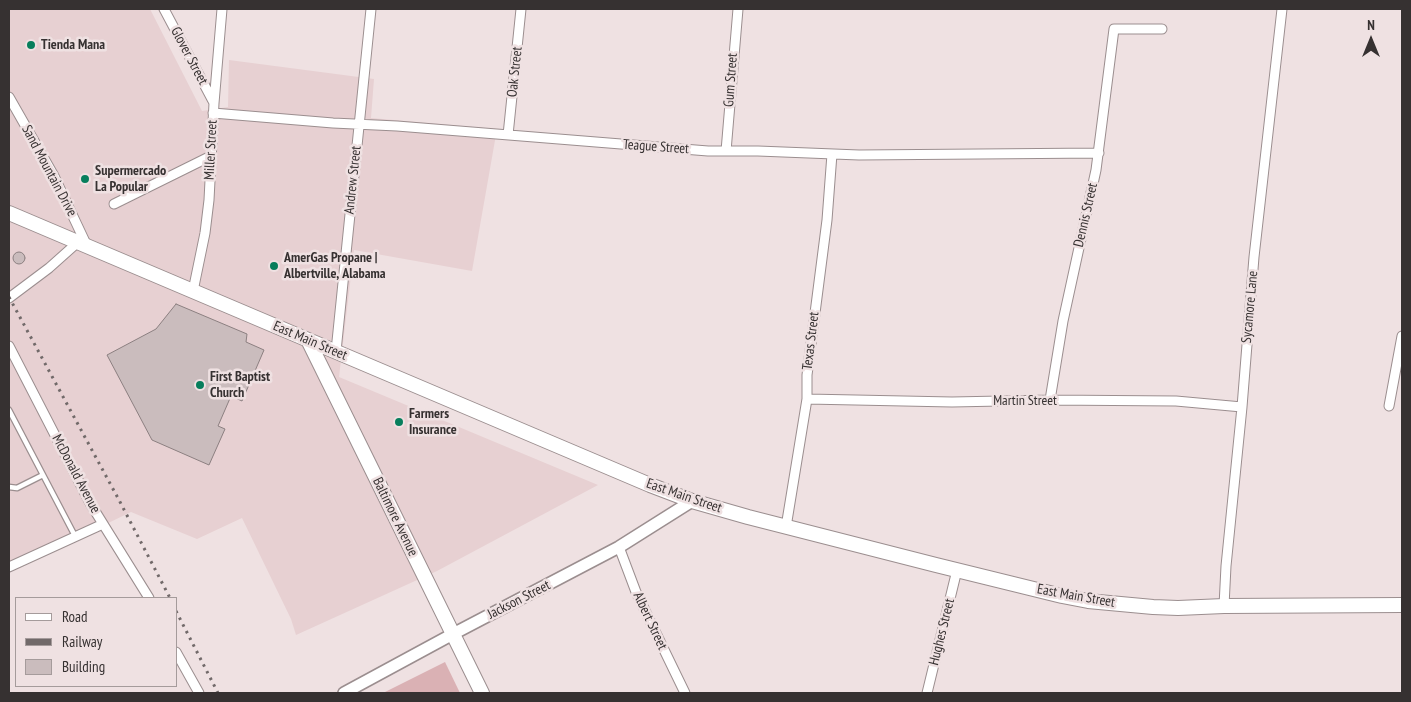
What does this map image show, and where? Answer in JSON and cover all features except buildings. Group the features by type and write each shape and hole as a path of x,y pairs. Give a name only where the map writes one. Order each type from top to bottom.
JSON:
{"main road":[{"name":"East Main Street","path":"9,213 692,501 786,527 1088,601 1153,607 1402,605"},
{"name":"Baltimore Avenue","path":"308,340 482,693"}],"street":[{"name":"Glover Street","path":"164,9 214,103"},
{"name":"Miller Street","path":"193,291 205,233 222,9"},
{"name":"Andrew Street","path":"336,351 371,9"},
{"name":"Oak Street","path":"508,135 521,9"},
{"name":"Gum Street","path":"726,151 738,9"},
{"name":"Sycamore Lane","path":"1224,606 1226,566 1262,180 1282,9"},
{"name":"Dennis Street","path":"1050,400 1063,321 1099,152 1114,29 1162,29"},
{"name":"Sand Mountain Drive","path":"9,98 54,176 82,245"},
{"name":"Teague Street","path":"213,113 708,151 859,155 1099,152"},
{"name":"Texas Street","path":"786,527 807,399 807,375 827,220 832,154"},
{"path":"114,204 212,156"},
{"path":"9,298 82,245"},
{"path":"1389,406 1402,336"},
{"name":"McDonald Avenue","path":"9,346 102,524 126,558 148,597"},
{"name":"Martin Street","path":"807,399 943,402 1050,400 1176,401 1242,407"},
{"name":"Jackson Street","path":"344,693 619,547 692,501"},
{"path":"9,568 102,524"},
{"name":"Albert Street","path":"619,547 640,600 685,693"},
{"name":"Hughes Street","path":"927,693 957,570"},
{"path":"178,656 199,693"}],"lane":[{"path":"9,410 75,536"},
{"path":"9,423 14,420"},
{"path":"9,487 17,488 43,474"}],"shaded area":[{"path":"9,9 150,9 202,111 228,107 229,60 374,79 371,118 497,129 472,271 354,250 339,377 598,485 437,571 296,635 291,619 242,518 197,539 131,512 9,571"},
{"path":"445,662 460,693 383,693"}],"railway":[{"path":"9,297 169,597"},
{"path":"178,615 218,693"}],"place":[{"name":"Tienda Mana","path":"31,45"},
{"name":"Supermercado La Popular","path":"85,179"},
{"name":"AmerGas Propane | Albertville, Alabama","path":"274,266"},
{"name":"First Baptist Church","path":"200,385"},
{"name":"Farmers Insurance","path":"399,422"}]}
